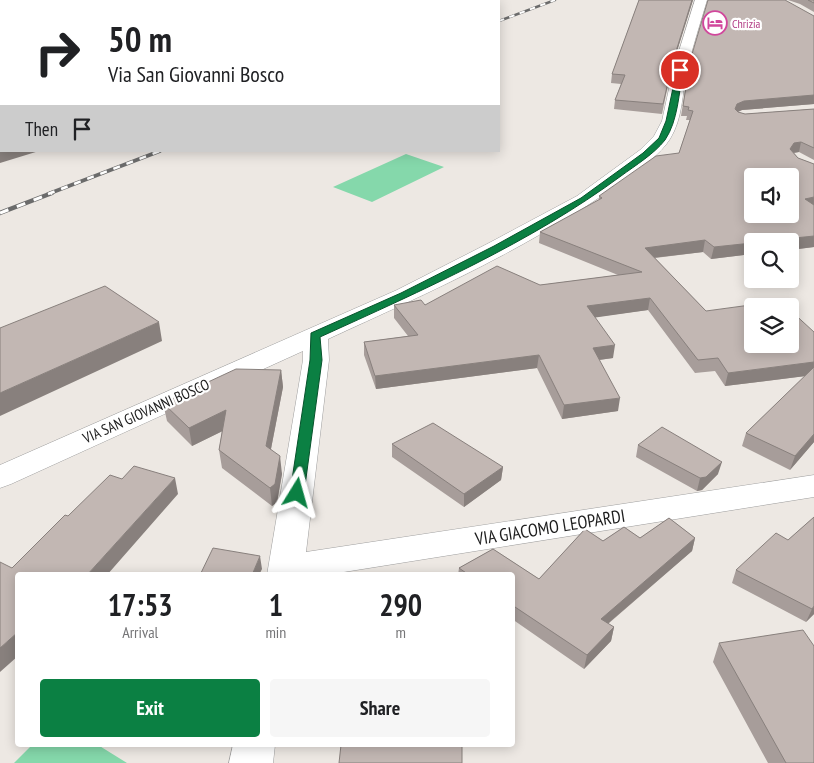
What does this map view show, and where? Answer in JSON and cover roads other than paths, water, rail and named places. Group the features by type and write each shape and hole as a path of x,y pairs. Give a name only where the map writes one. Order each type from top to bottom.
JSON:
{"street":[{"name":"VIA SAN GIOVANNI BOSCO","path":"0,477 405,295 584,200 646,154 662,138 670,121 680,70 701,0"},
{"path":"286,572 316,360 315,335"},
{"name":"VIA GIACOMO LEOPARDI","path":"286,572 814,486"},
{"path":"251,763 254,747"}],"railway":[{"path":"500,21 555,0"},
{"path":"48,194 157,152"},
{"path":"0,213 52,193"}],"place":[{"name":"Chrizia","path":"715,23"}]}
